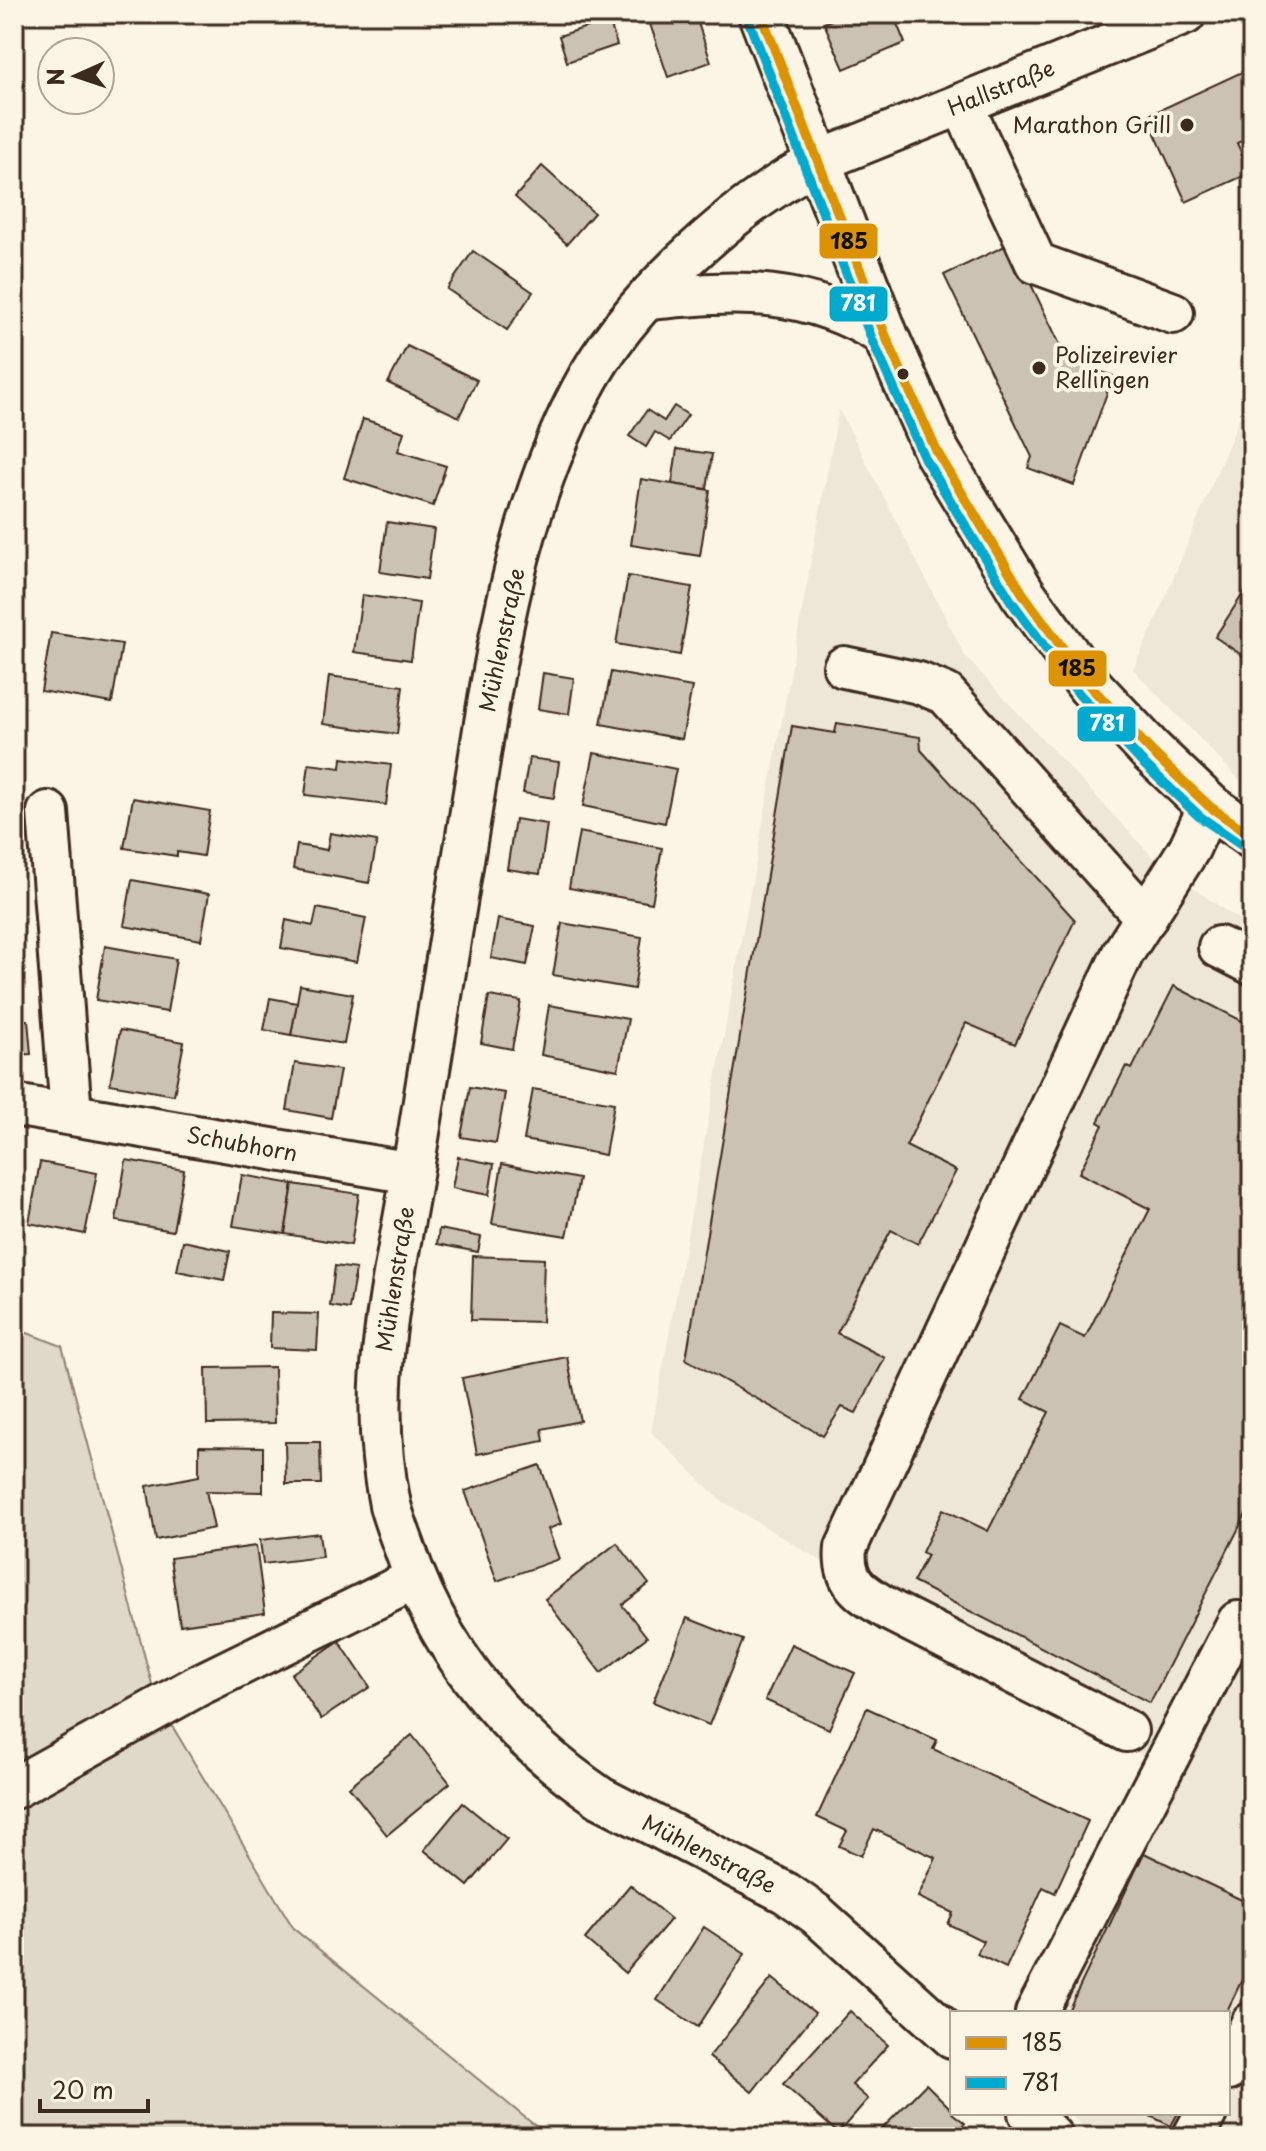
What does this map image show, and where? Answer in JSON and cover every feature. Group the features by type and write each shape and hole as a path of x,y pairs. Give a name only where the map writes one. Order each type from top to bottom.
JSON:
{"main road":[{"path":"761,14 886,337 937,452 1023,594 1090,686 1151,751 1209,806 1252,836"}],"street":[{"name":"Hallstraße","path":"817,162 1185,14"},
{"path":"962,104 1036,263 1173,313"},
{"name":"Mühlenstraße","path":"817,162 788,177 717,231 685,259 649,299 598,361 580,392 546,471 521,548 492,679 388,1308 379,1388 380,1441 391,1510 415,1579 440,1631 470,1676 508,1722 548,1759 601,1798 773,1886 816,1914 950,2035"},
{"path":"649,299 730,292 791,296 856,318 886,337"},
{"path":"844,667 919,683 946,694 1146,918"},
{"path":"1127,1731 891,1611 863,1593 849,1577 845,1563 846,1548 1123,953 1189,849 1209,806"},
{"path":"48,812 71,1114"},
{"name":"Schubhorn","path":"14,1105 412,1173"},
{"path":"14,1788 199,1685 415,1579"},
{"path":"1037,2011 1238,1622"},
{"path":"1230,2066 1252,2023"},
{"path":"1031,2115 1052,2137"},
{"path":"1193,2137 1205,2115"}],"shaded area":[{"path":"1252,388 1252,793 1133,669"},
{"path":"839,409 965,656 1160,865 1252,929 1252,2137 1095,2137 1070,2115 1230,2115 1230,2011 1017,2011 1146,1758 719,1499 651,1432"},
{"path":"14,1328 62,1346 156,1699 294,1929 549,2137 35,2137 27,2134 25,2137 14,2137"}],"building":[{"path":"669,14 695,14 711,62 668,77 649,21"},
{"path":"845,14 893,14 905,43 844,69 824,23"},
{"path":"930,14 961,14 934,24"},
{"path":"609,20 617,45 567,62 559,36"},
{"path":"1244,71 1252,87 1252,136 1237,143 1250,173 1186,202 1147,116"},
{"path":"542,166 594,213 567,244 515,197"},
{"name":"Polizeirevier Rellingen","path":"1011,243 1067,359 1113,376 1074,485 1028,468 1032,457 944,275"},
{"path":"473,251 533,292 507,330 447,289"},
{"path":"407,346 477,380 459,417 388,383"},
{"path":"674,406 688,415 670,441 655,432 646,447 629,436 647,410 664,421"},
{"path":"363,419 404,432 398,451 446,466 433,506 344,478"},
{"path":"677,449 712,454 707,489 672,484"},
{"path":"641,479 710,490 700,556 631,545"},
{"path":"387,522 434,529 427,579 380,572"},
{"path":"628,576 692,587 680,655 616,644"},
{"path":"1252,580 1252,662 1215,637"},
{"path":"362,595 419,603 411,660 354,652"},
{"path":"51,633 122,644 112,703 41,691"},
{"path":"611,672 692,687 682,739 601,724"},
{"path":"543,673 574,678 569,714 538,709"},
{"path":"329,676 403,686 397,734 323,724"},
{"path":"837,723 920,737 921,750 1075,920 1015,1044 966,1023 906,1146 956,1171 918,1244 891,1230 837,1333 885,1358 856,1413 842,1407 823,1436 686,1359 792,726 835,733"},
{"path":"594,753 676,769 665,823 583,806"},
{"path":"342,758 391,765 386,805 305,795 309,764 341,768"},
{"path":"529,758 559,762 554,798 523,793"},
{"path":"133,798 210,811 203,856 177,852 177,856 124,848"},
{"path":"515,819 547,824 540,874 507,869"},
{"path":"579,832 662,848 652,903 569,888"},
{"path":"330,833 377,841 369,883 293,869 297,845 327,850"},
{"path":"132,880 209,894 201,940 124,926"},
{"path":"317,908 366,918 357,962 281,948 286,920 313,926"},
{"path":"498,919 535,926 527,965 491,958"},
{"path":"562,923 642,937 634,989 553,975"},
{"path":"105,946 176,959 167,1012 96,1000"},
{"path":"14,973 19,973 20,1007 14,1007"},
{"path":"300,985 353,994 344,1044 291,1035"},
{"path":"1174,986 1252,1026 1252,1502 1150,1703 913,1582 927,1555 922,1552 943,1509 988,1531 1049,1412 1023,1399 1060,1326 1085,1338 1150,1209 1079,1173 1103,1125 1098,1122 1126,1066 1132,1069"},
{"path":"489,996 521,1001 512,1049 481,1043"},
{"path":"270,998 297,1003 291,1035 264,1030"},
{"path":"549,1005 628,1019 618,1070 541,1055"},
{"path":"14,1007 20,1007 21,1021 28,1020 31,1054 14,1055"},
{"path":"120,1030 184,1042 174,1095 110,1084"},
{"path":"295,1063 340,1070 331,1118 287,1110"},
{"path":"470,1087 505,1093 496,1143 461,1137"},
{"path":"533,1089 614,1103 605,1155 524,1140"},
{"path":"458,1157 494,1164 489,1195 452,1188"},
{"path":"126,1160 184,1170 173,1231 116,1221"},
{"path":"40,1162 97,1173 85,1234 29,1223"},
{"path":"502,1164 579,1179 567,1236 492,1224"},
{"path":"242,1175 293,1184 285,1234 233,1226"},
{"path":"293,1184 359,1194 351,1245 285,1234"},
{"path":"439,1229 481,1237 478,1252 437,1244"},
{"path":"183,1241 230,1251 224,1280 177,1271"},
{"path":"14,1249 20,1250 16,1277 14,1277"},
{"path":"473,1256 544,1259 542,1322 471,1320"},
{"path":"335,1266 356,1269 349,1309 330,1306"},
{"path":"271,1313 319,1314 317,1350 270,1348"},
{"path":"567,1357 580,1421 542,1429 544,1441 477,1454 462,1378"},
{"path":"274,1367 275,1423 207,1424 206,1368"},
{"path":"285,1442 320,1442 321,1484 286,1484"},
{"path":"199,1446 263,1447 263,1492 206,1491 214,1528 156,1540 147,1486 199,1476"},
{"path":"540,1465 561,1524 548,1529 559,1559 497,1581 465,1491"},
{"path":"319,1533 322,1557 263,1564 260,1540"},
{"path":"617,1543 649,1584 622,1605 647,1637 601,1673 545,1599"},
{"path":"256,1546 265,1613 180,1625 170,1558"},
{"path":"687,1618 743,1640 709,1725 653,1702"},
{"path":"339,1641 370,1687 321,1719 291,1674"},
{"path":"791,1644 855,1673 829,1729 765,1700"},
{"path":"867,1708 937,1740 933,1749 1088,1821 1055,1893 1043,1887 1006,1968 977,1954 983,1941 948,1924 953,1913 918,1897 936,1858 874,1829 861,1856 839,1846 847,1831 817,1817"},
{"path":"412,1735 450,1783 387,1835 349,1787"},
{"path":"463,1803 507,1839 468,1886 424,1850"},
{"path":"1144,1853 1252,1905 1252,1959 1227,2011 1068,2011"},
{"path":"630,1885 671,1919 625,1973 585,1939"},
{"path":"704,1927 745,1954 698,2027 657,2000"},
{"path":"772,1978 815,2013 752,2092 709,2057"},
{"path":"850,2011 888,2045 852,2085 868,2099 838,2133 783,2084"},
{"path":"926,2084 950,2108 950,2115 965,2123 952,2137 874,2137"},
{"path":"1148,2115 1177,2115 1171,2126"}],"transit line":[{"name":"185","path":"761,14 886,337 937,452 1023,594 1090,686 1151,751 1209,806 1252,836"},
{"name":"781","path":"748,19 873,342 925,459 1011,601 1079,694 1141,761 1199,816 1244,847"}],"place":[{"name":"Marathon Grill","path":"1187,125"},
{"name":"Polizeirevier Rellingen","path":"1039,368"}]}
